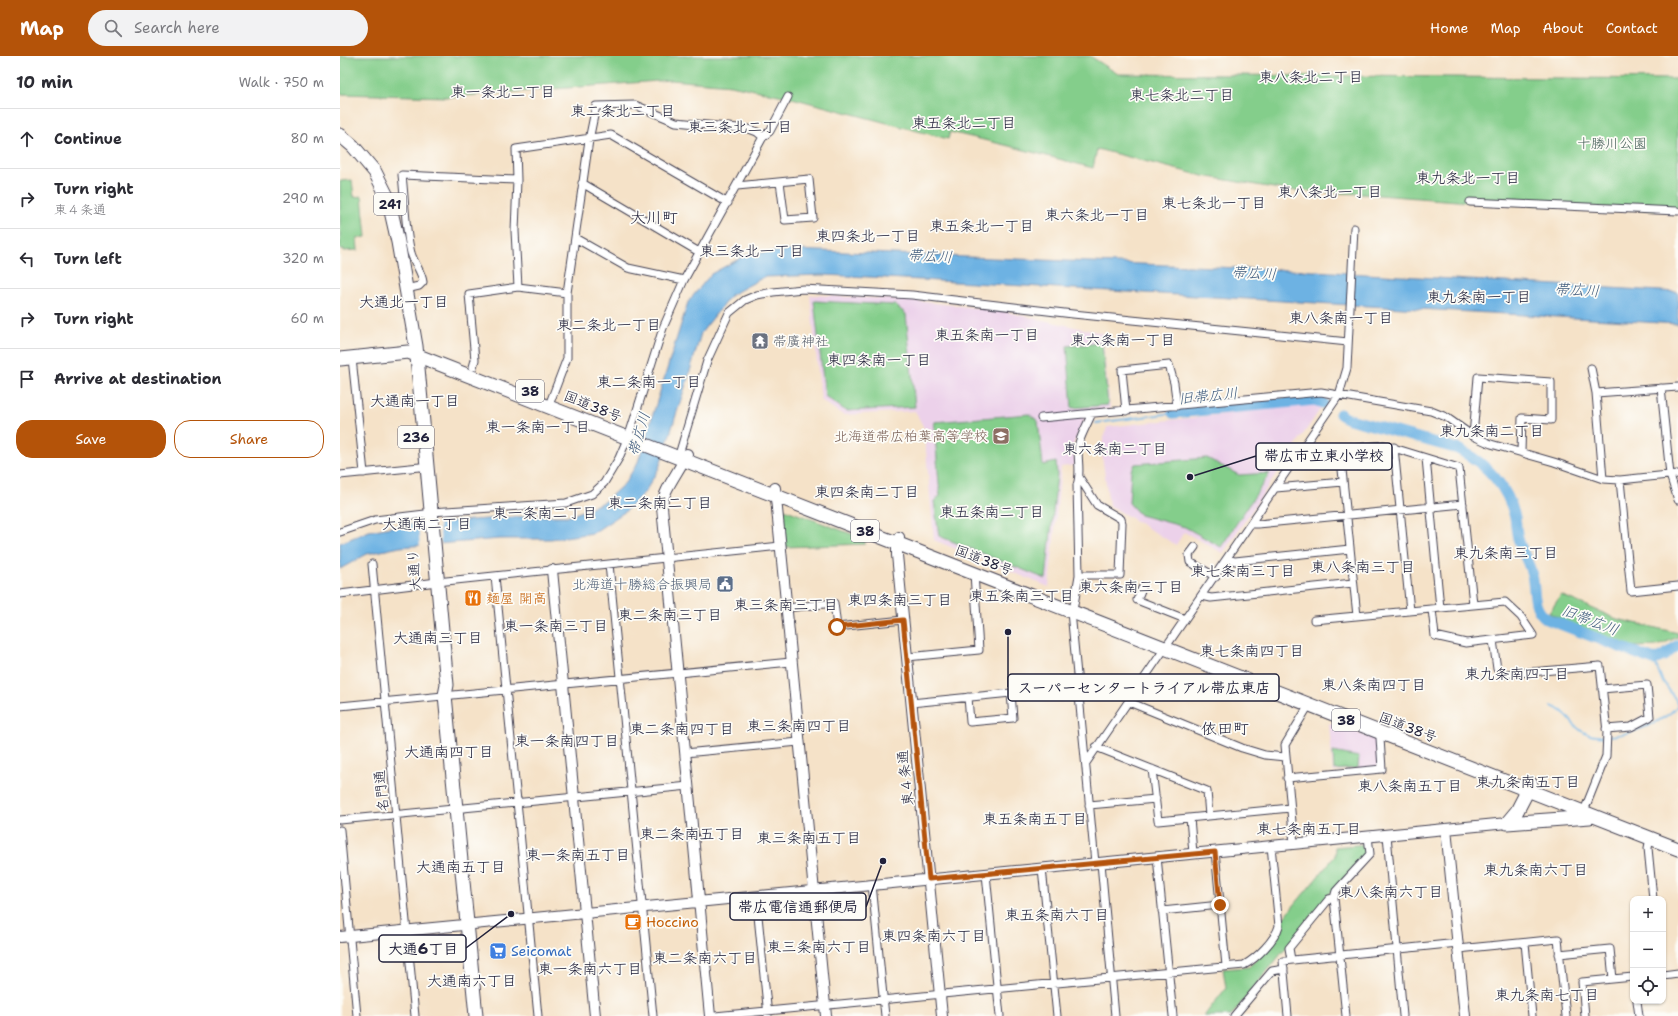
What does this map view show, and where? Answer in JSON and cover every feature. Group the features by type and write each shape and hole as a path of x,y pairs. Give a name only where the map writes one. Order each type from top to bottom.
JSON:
{"highway":[{"name":"241","path":"340,135 366,160 375,172 388,198 398,242 406,289 412,349"},
{"name":"241","path":"340,145 362,168 380,200 385,214 412,349"},
{"name":"国道38号","path":"340,351 412,349 473,367 631,436"},
{"name":"国道38号","path":"346,359 412,349 1072,609"},
{"name":"大通り","path":"412,349 420,467 428,517"},
{"name":"大通り","path":"412,349 434,582 441,685 445,695 476,1016"},
{"name":"国道38号","path":"898,540 974,573 1167,645 1529,788 1594,817 1678,849"},
{"name":"国道38号","path":"1167,645 1382,734 1529,788 1586,806 1678,841"},
{"path":"1507,823 1517,811 1529,788"},
{"path":"1507,823 1594,817"}],"street":[{"path":"340,532 375,520 428,517 566,504 592,494 604,483 631,436 663,328 684,280 763,138 770,131 788,97"},
{"path":"551,400 567,358 567,293 582,183 596,106 635,105 676,122 749,129 757,132 763,138"},
{"path":"518,287 515,231 517,180 516,149 611,136 615,137 728,202"},
{"path":"406,289 419,286 423,282 411,253 402,175 517,180"},
{"path":"737,186 809,179 813,218 784,220 780,182"},
{"path":"582,183 699,252"},
{"path":"1470,202 1678,211"},
{"path":"1086,763 1228,559 1339,395 1347,368 1354,228"},
{"path":"575,238 628,268 684,280"},
{"path":"473,367 475,360 469,294 518,287 567,293"},
{"path":"710,1016 666,558 662,499 682,456 707,362 729,314 745,300 757,295 803,289 912,296 1073,314 1348,340"},
{"path":"346,359 364,473"},
{"path":"1126,411 1122,370 1169,364 1174,383 1177,406"},
{"path":"1591,368 1596,393 1603,479"},
{"path":"1473,436 1478,377 1551,382 1551,420 1522,418 1521,452"},
{"path":"1596,393 1678,387"},
{"path":"1661,388 1670,475 1678,500"},
{"path":"1041,418 1321,392 1431,411 1446,417 1473,436 1491,444 1521,452 1603,479 1620,480 1678,474"},
{"path":"1092,413 1079,443 1079,477 1077,485 1079,575 1072,609 1089,805 1098,863 1115,1016"},
{"path":"1300,454 1384,444 1459,468 1473,604"},
{"path":"1394,447 1410,611"},
{"path":"1340,450 1357,616"},
{"path":"1314,620 1410,611 1436,608 1473,604 1505,602 1521,617 1532,636 1466,642 1435,636 1436,608 1426,458"},
{"path":"340,475 420,467"},
{"path":"1079,477 1097,505 1121,519 1122,523 1120,575 1079,575"},
{"path":"1620,480 1632,591 1678,586"},
{"path":"1276,488 1343,482"},
{"path":"776,492 791,662 826,1016"},
{"path":"1252,524 1463,504"},
{"name":"東４条通","path":"898,540 903,620 942,1016"},
{"path":"340,594 374,591 434,582 780,546"},
{"path":"1195,547 1189,555 1190,562 1216,576"},
{"path":"1228,559 1235,561 1350,549"},
{"name":"名門通","path":"372,564 415,1016"},
{"path":"609,564 653,1016"},
{"path":"552,570 595,1016"},
{"path":"907,657 979,650 974,573"},
{"path":"495,576 538,1016"},
{"path":"1202,596 1210,598 1353,583"},
{"path":"1142,588 1137,600 1185,620"},
{"path":"786,608 834,603 837,627 903,620"},
{"path":"1493,640 1497,669 1506,674 1600,666 1608,742 1606,756 1586,806"},
{"path":"340,706 791,662"},
{"path":"1602,689 1647,685 1650,717 1631,727 1607,730"},
{"path":"912,703 968,697 1012,693 1013,718 970,722 968,697"},
{"path":"1129,702 1242,748 1265,755 1285,757"},
{"path":"1294,844 1285,746 1309,705"},
{"path":"1287,778 1382,769 1380,738 1382,734"},
{"path":"685,753 799,742"},
{"path":"1096,747 1207,791 1209,816"},
{"path":"1152,769 1158,821 1290,808"},
{"path":"340,820 517,804 689,786"},
{"path":"1089,805 1156,799"},
{"path":"1190,818 1193,853"},
{"path":"345,937 584,912 643,908 872,884 1507,823"},
{"path":"1446,828 1464,1016"},
{"path":"340,830 345,937 357,1016"},
{"path":"1387,835 1403,1016"},
{"path":"1346,1016 1334,898 1336,891 1370,854 1368,836"},
{"path":"1650,838 1648,848 1653,896"},
{"path":"716,1016 767,1013 883,999 940,995 997,988 1244,965 1252,961 1277,933 1279,926 1271,846"},
{"path":"1215,852 1226,966"},
{"path":"1157,857 1173,1016"},
{"path":"1042,868 1057,1016"},
{"path":"986,874 1000,1016"},
{"path":"872,884 885,1016"},
{"path":"756,896 767,1013"},
{"path":"1290,960 1289,948 1329,899 1334,898"},
{"path":"1162,911 1220,905"},
{"path":"1288,1016 1283,961 1397,950 1558,940 1566,1016"},
{"path":"1525,942 1532,1016"},
{"path":"1559,954 1610,949 1613,979"},
{"path":"1234,1016 1272,970 1284,969"},
{"path":"1666,974 1678,973"},
{"path":"1585,1016 1582,982 1630,978"},
{"path":"1637,1004 1639,1016"}],"shaded area":[{"name":"北海道帯広柏葉高等学校","path":"810,295 909,300 1002,311 1102,333 1110,409 1088,411 1073,445 1075,465 1061,467 1049,587 934,540 924,428 915,411 843,415 821,400"},
{"path":"1316,404 1321,408 1223,553 1184,532 1176,545 1109,505 1101,448 1107,427"},
{"path":"1329,723 1375,739 1378,743 1380,766 1333,772"}],"green space":[{"name":"十勝川公園","path":"340,56 1090,56 1118,74 1678,79 1678,211 1470,202 1286,190 1203,176 1097,149 1093,168 950,132 948,139 788,97 731,85 671,80 448,97 340,94"},
{"path":"352,180 354,197 362,196 366,237 357,238 358,250 344,251 344,249 340,249 340,181"},
{"path":"814,301 895,305 906,314 915,407 846,411 825,396"},
{"path":"1102,343 1108,405 1072,408 1067,346"},
{"path":"1029,414 1038,421 1043,465 1056,462 1057,475 1046,579 939,536 934,501 940,496 934,422"},
{"path":"1207,458 1239,475 1270,473 1221,547 1185,527 1140,515 1129,503 1131,470 1135,464"},
{"path":"781,508 865,539 865,544 785,547"},
{"path":"1561,595 1617,619 1678,633 1678,637 1657,646 1633,647 1567,622 1549,613"},
{"path":"1333,752 1359,757 1358,768 1334,770"},
{"path":"1367,844 1367,853 1330,893 1231,1016 1204,1016 1226,988 1223,969 1249,967 1282,931 1281,921 1335,856 1335,847"}],"water":[{"name":"帯広川","path":"795,250 1314,271 1678,292 1678,324 869,277 822,275 764,277 731,295 701,333 659,468 645,492 626,511 593,533 551,539 500,539 400,547 367,554 340,569 340,543 369,531 402,525 529,516 570,516 604,502 625,483 638,462 688,302 711,274 748,254"}],"pier":[{"path":"439,520 441,546 420,548 418,522"}],"waterway":[{"name":"旧帯広川","path":"1173,413 1315,400 1323,403"},
{"name":"旧帯広川","path":"1096,423 1173,413"},
{"name":"旧帯広川","path":"1340,414 1346,418 1458,449 1478,461 1487,469 1501,485 1507,495 1515,517 1519,543 1532,575 1536,604 1538,610 1547,619 1654,660 1664,656 1678,645"},
{"path":"1551,706 1562,711 1580,730 1587,734 1597,736 1622,734 1649,725 1661,719 1678,705 1662,680 1654,660"}],"place":[{"name":"帯廣神社","path":"760,341"},
{"name":"北海道帯広柏葉高等学校","path":"1001,436"},
{"name":"帯広市立東小学校","path":"1190,477"},
{"name":"北海道十勝総合振興局","path":"725,584"},
{"name":"麺屋 開高","path":"473,598"},
{"name":"スーパーセンタートライアル帯広東店","path":"1008,632"},
{"name":"帯広電信通郵便局","path":"883,861"},
{"name":"大通6丁目","path":"511,914"},
{"name":"Hoccino","path":"633,922"},
{"name":"Seicomat","path":"498,951"}],"district":[{"name":"東八条北二丁目","path":"1311,77"},
{"name":"東一条北二丁目","path":"503,92"},
{"name":"東七条北二丁目","path":"1182,95"},
{"name":"東二条北二丁目","path":"623,111"},
{"name":"東五条北二丁目","path":"964,123"},
{"name":"東三条北二丁目","path":"740,127"},
{"name":"東九条北一丁目","path":"1468,178"},
{"name":"東八条北一丁目","path":"1330,192"},
{"name":"東七条北一丁目","path":"1214,203"},
{"name":"東六条北一丁目","path":"1097,215"},
{"name":"大川町","path":"654,217"},
{"name":"東五条北一丁目","path":"982,226"},
{"name":"東四条北一丁目","path":"868,236"},
{"name":"東三条北一丁目","path":"752,251"},
{"name":"東九条南一丁目","path":"1479,297"},
{"name":"大通北一丁目","path":"404,302"},
{"name":"東八条南一丁目","path":"1341,318"},
{"name":"東二条北一丁目","path":"609,325"},
{"name":"東五条南一丁目","path":"987,335"},
{"name":"東六条南一丁目","path":"1123,340"},
{"name":"東四条南一丁目","path":"879,360"},
{"name":"東二条南一丁目","path":"649,382"},
{"name":"大通南一丁目","path":"415,401"},
{"name":"東一条南一丁目","path":"538,427"},
{"name":"東九条南二丁目","path":"1492,431"},
{"name":"東六条南二丁目","path":"1115,449"},
{"name":"東四条南二丁目","path":"867,492"},
{"name":"東二条南二丁目","path":"660,503"},
{"name":"東五条南二丁目","path":"992,512"},
{"name":"東一条南二丁目","path":"545,513"},
{"name":"大通南二丁目","path":"427,524"},
{"name":"東九条南三丁目","path":"1506,553"},
{"name":"東八条南三丁目","path":"1363,567"},
{"name":"東七条南三丁目","path":"1243,571"},
{"name":"東六条南三丁目","path":"1131,587"},
{"name":"東五条南三丁目","path":"1022,596"},
{"name":"東四条南三丁目","path":"900,600"},
{"name":"東三条南三丁目","path":"786,605"},
{"name":"東二条南三丁目","path":"670,615"},
{"name":"東一条南三丁目","path":"556,626"},
{"name":"大通南三丁目","path":"438,638"},
{"name":"東七条南四丁目","path":"1252,651"},
{"name":"東九条南四丁目","path":"1517,674"},
{"name":"東八条南四丁目","path":"1374,685"},
{"name":"東三条南四丁目","path":"799,726"},
{"name":"依田町","path":"1225,728"},
{"name":"東二条南四丁目","path":"682,729"},
{"name":"東一条南四丁目","path":"567,741"},
{"name":"大通南四丁目","path":"449,752"},
{"name":"東九条南五丁目","path":"1528,782"},
{"name":"東八条南五丁目","path":"1410,786"},
{"name":"東五条南五丁目","path":"1035,819"},
{"name":"東七条南五丁目","path":"1309,829"},
{"name":"東二条南五丁目","path":"692,834"},
{"name":"東三条南五丁目","path":"809,838"},
{"name":"東一条南五丁目","path":"578,855"},
{"name":"大通南五丁目","path":"461,867"},
{"name":"東九条南六丁目","path":"1536,870"},
{"name":"東八条南六丁目","path":"1391,892"},
{"name":"東五条南六丁目","path":"1057,915"},
{"name":"東四条南六丁目","path":"934,936"},
{"name":"東三条南六丁目","path":"819,947"},
{"name":"東二条南六丁目","path":"705,958"},
{"name":"東一条南六丁目","path":"590,969"},
{"name":"大通南六丁目","path":"472,981"},
{"name":"東九条南七丁目","path":"1547,995"}],"route":[{"path":"837,627 903,620 929,879 1215,852 1220,905"}]}
